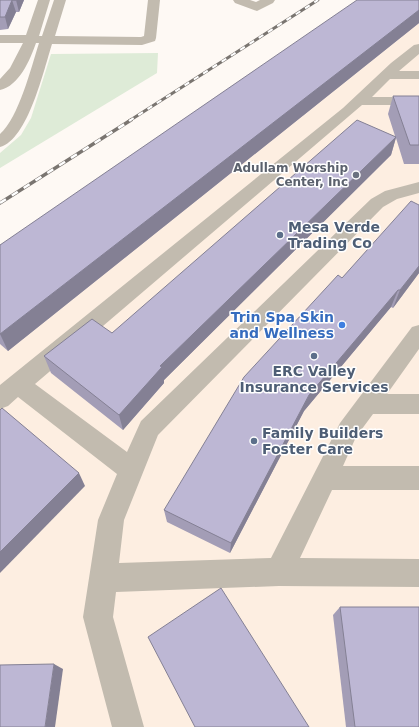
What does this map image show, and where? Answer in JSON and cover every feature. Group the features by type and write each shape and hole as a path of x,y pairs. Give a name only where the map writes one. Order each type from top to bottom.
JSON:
{"street":[{"path":"2,85 18,67 30,40 44,0"},
{"path":"0,142 10,133 19,120 24,109 60,0"},
{"path":"0,39 142,42 150,38 154,0"},
{"path":"239,0 257,7 269,0"},
{"path":"132,470 9,392 358,101 419,48"},
{"path":"387,75 419,75"},
{"path":"2,85 31,87"},
{"path":"358,101 419,101"},
{"path":"128,727 98,617 111,520 149,428 377,203 391,195 419,188"},
{"path":"279,572 348,430 418,335"},
{"path":"368,404 419,404"},
{"path":"325,478 419,478"},
{"path":"103,578 279,572 419,573"}],"shaded area":[{"path":"419,0 419,727 0,727 0,252"}],"green space":[{"path":"158,53 157,73 0,168 0,153 21,135 31,118 51,54"}],"building":[{"path":"0,0 12,0 5,17 0,17"},
{"path":"357,0 419,0 419,10 0,334 0,245"},
{"path":"393,96 419,96 419,145 410,145"},
{"path":"357,120 396,137 160,366 162,367 119,415 44,356 92,319 112,333"},
{"path":"411,201 419,205 419,266 309,395 231,543 164,510 244,377 338,275 342,278"},
{"path":"2,408 79,473 0,552 0,410"},
{"path":"221,588 309,727 195,727 148,637"},
{"path":"340,607 419,607 419,727 355,727"},
{"path":"54,664 45,727 0,727 0,665"}],"railway":[{"path":"129,121 318,0"},
{"path":"0,203 131,120"}],"place":[{"name":"Adullam Worship Center, Inc","path":"356,175"},
{"name":"Mesa Verde Trading Co","path":"280,235"},
{"name":"Trin Spa Skin and Wellness","path":"342,325"},
{"name":"ERC Valley Insurance Services","path":"314,356"},
{"name":"Family Builders Foster Care","path":"254,441"}]}
